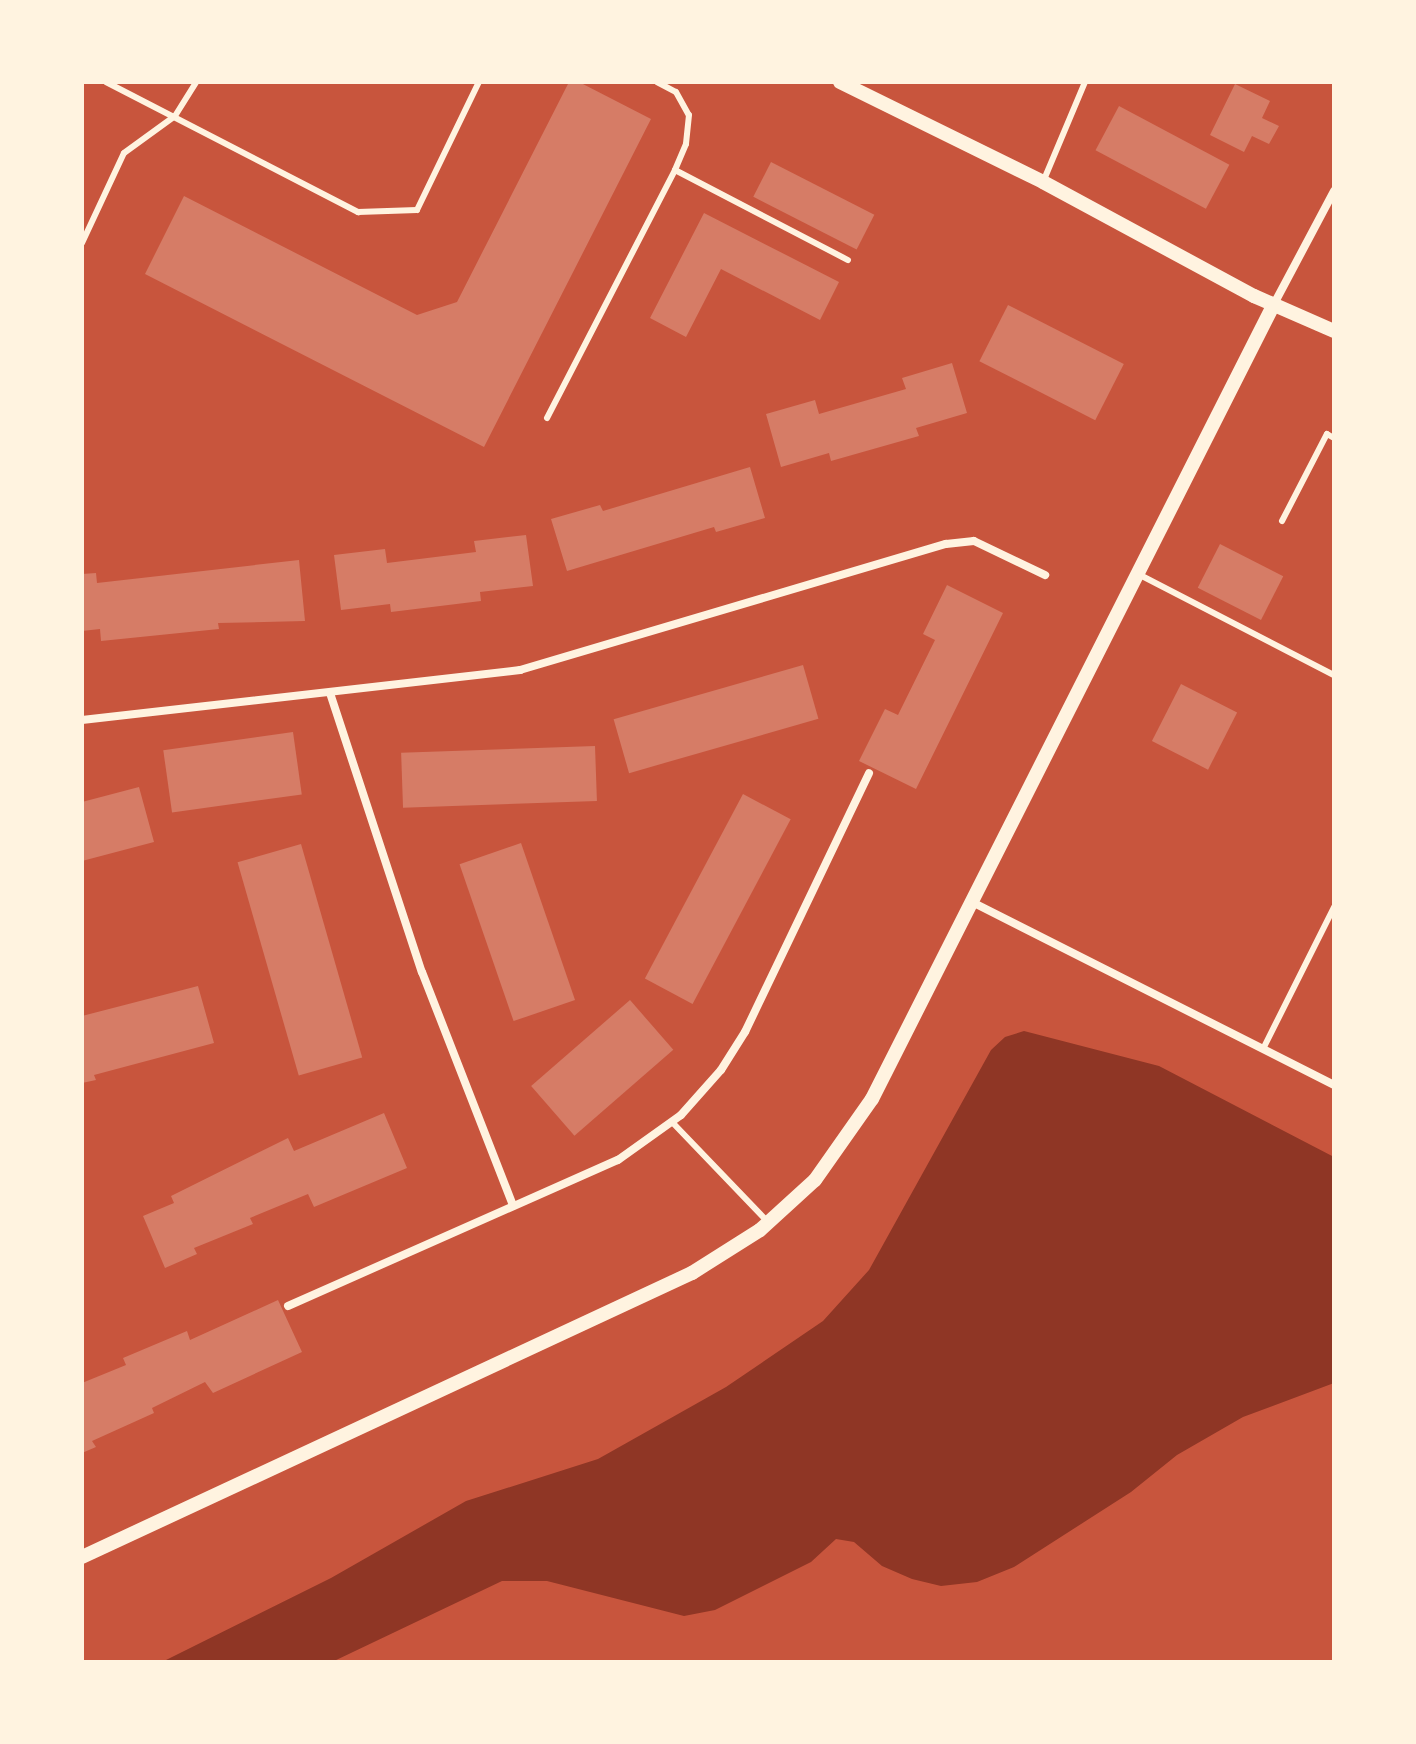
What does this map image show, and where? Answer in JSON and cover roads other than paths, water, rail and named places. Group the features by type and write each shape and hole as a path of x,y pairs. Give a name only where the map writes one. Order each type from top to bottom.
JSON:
{"street":[{"path":"840,82 1043,182 1274,304 1334,331"},
{"path":"82,1557 692,1273 769,1223 815,1180 864,1114 1334,191"},
{"path":"82,720 520,670 946,544 974,541 1045,575"},
{"path":"330,693 422,972 513,1206"},
{"path":"288,1306 618,1160 672,1122 707,1089 745,1032 869,773"},
{"path":"972,902 1334,1085"}],"lane":[{"path":"106,82 358,212 417,210 479,82"},
{"path":"82,243 124,153 175,116 196,82"},
{"path":"547,418 686,144 689,115 676,92 657,82"},
{"path":"1043,182 1085,82"},
{"path":"675,170 848,260"},
{"path":"1282,521 1327,434 1334,438"},
{"path":"1137,573 1334,675"},
{"path":"1263,1049 1334,907"},
{"path":"672,1122 769,1223"}]}
